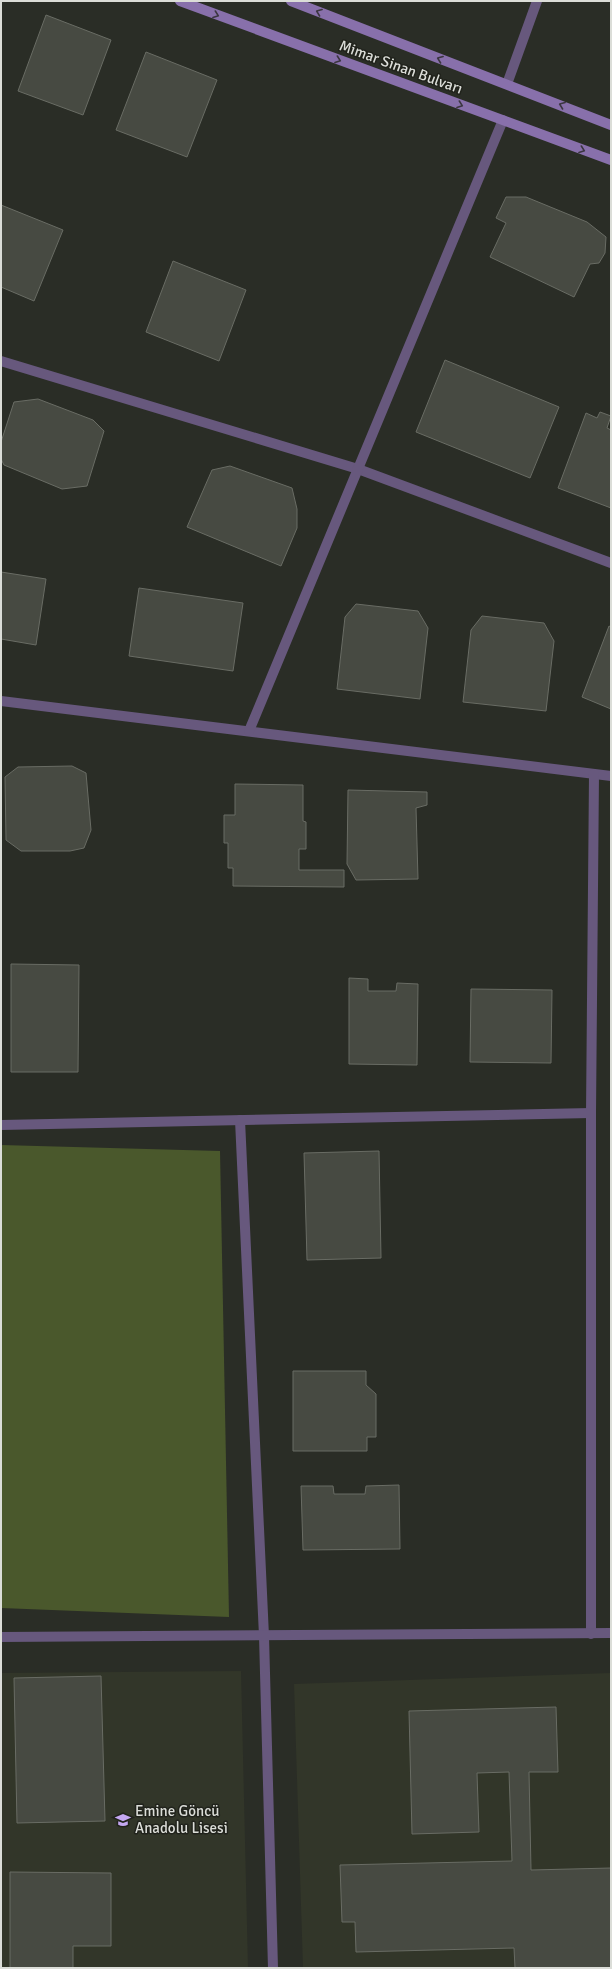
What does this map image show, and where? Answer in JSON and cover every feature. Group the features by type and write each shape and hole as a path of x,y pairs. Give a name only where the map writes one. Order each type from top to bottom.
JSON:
{"main road":[{"name":"Mimar Sinan Bulvarı","path":"180,1 611,160"},
{"name":"Mimar Sinan Bulvarı","path":"291,1 611,124"}],"street":[{"path":"507,84 537,1"},
{"path":"249,731 503,120"},
{"path":"1,360 358,469 611,563"},
{"path":"1,701 611,776"},
{"path":"591,1634 591,1114 594,774"},
{"path":"1,1125 591,1114"},
{"path":"240,1120 264,1636 273,1968"},
{"path":"1,1637 611,1633"}],"shaded area":[{"name":"Emine Göncü Anadolu Lisesi","path":"241,1671 248,1968 1,1968 1,1673"},
{"path":"611,1673 611,1968 303,1968 294,1684"}],"green space":[{"path":"1,1145 220,1151 229,1617 1,1608"}],"building":[{"path":"46,15 111,40 83,115 18,91"},
{"path":"146,52 217,80 187,157 116,130"},
{"path":"506,197 526,197 587,222 606,237 605,253 599,263 590,264 574,297 490,257 506,223 496,218"},
{"path":"1,205 63,230 34,301 1,287"},
{"path":"173,261 246,290 219,361 146,332"},
{"path":"445,360 559,407 530,478 416,432"},
{"path":"38,399 93,420 104,431 87,486 62,489 4,465 1,459 1,442 14,402"},
{"path":"600,412 611,416 607,428 611,430 611,508 558,488 586,413 597,418"},
{"path":"230,466 292,488 297,509 297,528 281,566 187,527 212,470"},
{"path":"1,572 46,579 36,645 1,639"},
{"path":"139,588 243,603 233,671 129,656"},
{"path":"356,604 418,611 428,628 420,699 337,689 345,617"},
{"path":"482,616 544,623 554,641 546,711 463,702 471,630"},
{"path":"609,626 611,627 611,709 582,697"},
{"path":"72,766 86,773 91,830 84,848 70,851 21,851 6,840 5,777 18,767"},
{"path":"235,784 303,785 303,821 306,822 306,849 299,849 299,870 344,870 344,887 233,886 233,868 228,868 228,843 224,843 224,815 235,815"},
{"path":"348,790 427,792 427,805 416,808 418,879 356,880 347,864"},
{"path":"11,964 79,965 78,1072 11,1072"},
{"path":"349,978 368,979 368,991 396,991 397,983 418,984 417,1065 349,1064"},
{"path":"471,989 552,990 551,1063 470,1062"},
{"path":"379,1151 381,1258 307,1260 304,1153"},
{"path":"293,1371 366,1371 366,1385 376,1394 376,1437 367,1437 367,1451 293,1451"},
{"path":"399,1485 400,1549 303,1550 301,1486 333,1486 334,1494 365,1494 366,1486"},
{"path":"101,1676 105,1821 17,1823 14,1678"},
{"path":"556,1707 558,1772 529,1772 531,1870 611,1868 611,1968 515,1968 514,1948 356,1952 355,1922 342,1922 340,1865 512,1861 509,1772 477,1773 479,1832 412,1834 409,1711"},
{"path":"10,1872 111,1873 111,1946 73,1946 73,1968 10,1968"}],"place":[{"name":"Emine Göncü Anadolu Lisesi","path":"123,1820"}]}
